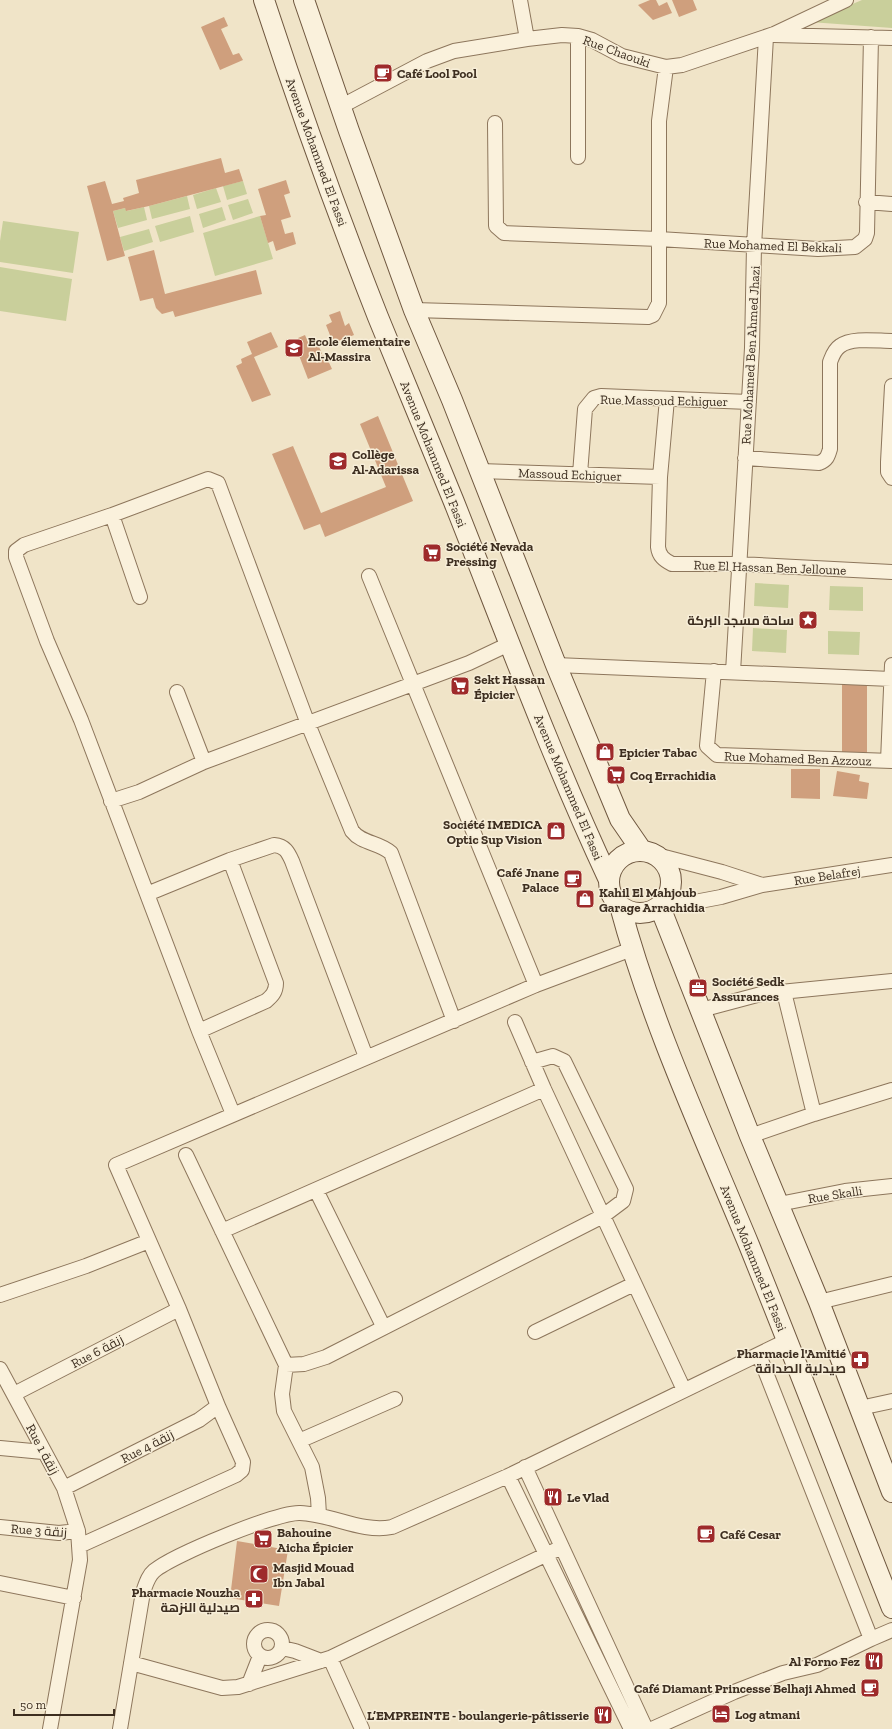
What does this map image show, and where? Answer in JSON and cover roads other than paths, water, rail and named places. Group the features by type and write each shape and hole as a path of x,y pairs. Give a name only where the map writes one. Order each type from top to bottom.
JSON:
{"main road":[{"name":"Avenue Mohammed El Fassi","path":"264,0 288,74 343,224 509,644 590,840 609,880 610,890 614,899 620,906 632,949 654,1013 788,1340 892,1608"},
{"path":"304,0 340,107 414,310 480,470 556,665 620,819 648,852 665,864 671,877 671,887 668,896 661,906 650,912 640,914 629,912 620,906"},
{"name":"Avenue Mohammed El Fassi","path":"609,880 612,868 620,859 630,853 648,852"},
{"path":"661,906 750,1136 819,1302 892,1492"}],"street":[{"path":"520,0 526,39"},
{"name":"Rue Chaouki","path":"340,107 427,61 444,54 526,39 562,35 578,36 592,40 622,56 666,67 682,64 770,36 846,0"},
{"path":"578,36 578,157"},
{"path":"770,36 892,38"},
{"name":"Rue Mohamed Ben Ahmed Jhazi","path":"733,672 749,402 754,246 770,36"},
{"name":"Rue Mohamed El Bekkali","path":"495,123 496,226 499,230 509,234 659,239 818,249 855,247 865,239 867,233 866,202 871,37"},
{"path":"414,310 648,317 653,315 656,312 658,303 659,122 666,67"},
{"path":"866,202 892,204"},
{"path":"745,458 819,463 823,462 828,458 830,449 830,362 834,353 840,346 850,342 892,341"},
{"path":"892,386 888,462 888,472 892,478"},
{"name":"Rue Massoud Echiguer","path":"580,474 585,409 594,398 601,396 749,402"},
{"path":"660,477 667,399"},
{"name":"Massoud Echiguer","path":"480,470 660,477"},
{"name":"Rue El Hassan Ben Jelloune","path":"660,477 658,547 659,554 672,564 739,564 892,572"},
{"path":"233,1114 199,1031 81,720 47,641 16,557 16,551 24,545 112,515 208,479 218,483 308,724 352,831 357,838 379,846 391,853 454,1021"},
{"path":"112,515 140,597"},
{"path":"370,576 412,685 536,985"},
{"path":"111,801 139,792 204,762 469,663 509,644"},
{"path":"556,665 714,670 891,679"},
{"path":"890,761 892,665"},
{"name":"Rue Mohamed Ben Azzouz","path":"714,670 707,746 717,755 890,761"},
{"path":"177,692 204,762"},
{"path":"147,894 230,860 274,845 281,846 288,851 366,1057"},
{"name":"Rue Belafrej","path":"648,852 722,872 762,886"},
{"path":"199,1031 266,1001 274,993 276,988 276,983 230,860"},
{"name":"Rue Belafrej","path":"661,906 684,904 721,897 762,886 892,865"},
{"path":"79,1546 236,1475 242,1470 243,1462 179,1309 116,1165 536,985 632,949"},
{"path":"701,1010 761,994 892,981"},
{"path":"784,992 814,1114"},
{"path":"515,1022 544,1089 684,1390"},
{"path":"286,1365 304,1364 326,1357 383,1326 603,1216 623,1201 626,1189 564,1061 553,1056 532,1062"},
{"path":"222,1231 544,1089"},
{"path":"750,1136 814,1114 892,1090"},
{"path":"186,1155 286,1365 282,1394 284,1411 312,1467 319,1516"},
{"name":"Rue Skalli","path":"779,1204 845,1191 892,1186"},
{"path":"316,1190 383,1326"},
{"path":"0,1295 86,1266 149,1241"},
{"path":"535,1332 634,1284"},
{"path":"819,1302 892,1284"},
{"name":"Rue 6 زنقة","path":"14,1394 179,1309"},
{"path":"120,1729 143,1592 148,1579 154,1571 187,1553 261,1521 284,1514 300,1513 319,1516 371,1528 382,1529 392,1527 508,1476 788,1340"},
{"path":"759,1355 871,1639"},
{"name":"Rue 1 زنقة","path":"0,1369 43,1452 64,1488 78,1531 80,1560 50,1729"},
{"path":"299,1441 395,1399"},
{"name":"Rue 4 زنقة","path":"64,1488 199,1420 216,1400"},
{"path":"860,1408 892,1401"},
{"path":"0,1448 43,1452"},
{"path":"525,1467 646,1729"},
{"path":"508,1476 548,1554 631,1729"},
{"name":"Rue 3 زنقة","path":"0,1527 59,1533 78,1531"},
{"path":"131,1662 222,1688 238,1688 326,1660 562,1547"},
{"path":"0,1583 74,1598"},
{"path":"652,1729 734,1692 783,1673 817,1665 892,1630"},
{"path":"249,1684 260,1656 255,1646 255,1641 261,1632 266,1631 277,1633 280,1638 282,1648 280,1653 270,1658 260,1656"},
{"path":"282,1648 326,1660 362,1729"}],"place":[{"name":"Café Lool Pool","path":"383,73"},
{"name":"Ecole élementaire Al-Massira","path":"294,348"},
{"name":"Collège Al-Adarissa","path":"338,461"},
{"name":"Société Nevada Pressing","path":"432,553"},
{"name":"ساحة مسجد البركة","path":"808,620"},
{"name":"Sekt Hassan Épicier","path":"460,686"},
{"name":"Epicier Tabac","path":"605,752"},
{"name":"Coq Errachidia","path":"616,775"},
{"name":"Société IMEDICA Optic Sup Vision","path":"556,831"},
{"name":"Café Jnane Palace","path":"573,879"},
{"name":"Kahil El Mahjoub Garage Arrachidia","path":"585,899"},
{"name":"Société Sedk Assurances","path":"698,988"},
{"name":"Pharmacie l'Amitié صيدلية الصداقة","path":"860,1360"},
{"name":"Le Vlad","path":"553,1497"},
{"name":"Café Cesar","path":"706,1534"},
{"name":"Bahouine Aicha Épicier","path":"263,1539"},
{"name":"Masjid Mouad Ibn Jabal","path":"259,1574"},
{"name":"Pharmacie Nouzha صيدلية النزهة","path":"254,1599"},
{"name":"Al Forno Fez","path":"874,1661"},
{"name":"Café Diamant Princesse Belhaji Ahmed","path":"870,1688"},
{"name":"Log atmani","path":"721,1714"},
{"name":"L’EMPREINTE - boulangerie-pâtisserie","path":"603,1715"}]}
